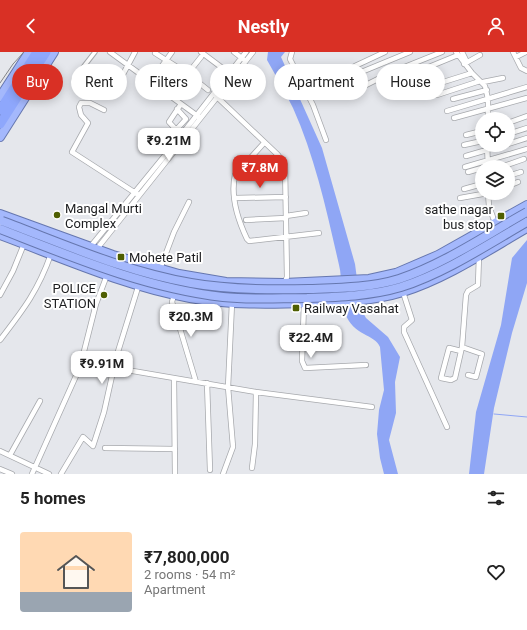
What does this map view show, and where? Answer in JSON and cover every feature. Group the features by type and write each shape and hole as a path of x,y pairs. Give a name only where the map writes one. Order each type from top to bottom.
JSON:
{"highway":[{"path":"0,97 29,52"},
{"path":"0,110 37,52"},
{"path":"0,124 46,52"},
{"path":"0,137 54,52"},
{"path":"1,218 160,269 194,277 226,282 324,282 369,278 396,273 438,255 527,204"},
{"path":"1,218 111,262 178,281 225,288 283,290 370,285 398,279 441,260 527,212"},
{"path":"0,229 109,270 175,289 224,297 283,298 370,294 401,287 445,268 527,222"},
{"path":"0,235 107,275 174,294 232,303 282,304 326,303 370,299 402,292 448,273 524,230"},
{"path":"438,255 448,273"}],"street":[{"path":"86,64 95,52"},
{"path":"110,52 126,64"},
{"path":"135,52 127,65 135,71"},
{"path":"163,64 172,52"},
{"path":"234,52 243,59"},
{"path":"239,64 246,52"},
{"path":"238,64 253,52"},
{"path":"292,52 290,59 313,105 326,140"},
{"path":"359,64 385,52"},
{"path":"368,69 410,52"},
{"path":"368,84 399,69 442,52"},
{"path":"513,52 521,68 527,71"},
{"path":"516,57 526,52"},
{"path":"155,53 172,64"},
{"path":"433,64 458,53 472,73 482,82 487,90 488,109"},
{"path":"194,64 201,54 216,64"},
{"path":"465,63 480,55"},
{"path":"445,82 472,73"},
{"path":"445,93 482,82 503,78"},
{"path":"202,85 208,90"},
{"path":"447,111 527,87"},
{"path":"453,99 487,90"},
{"path":"454,118 527,98"},
{"path":"176,100 198,117"},
{"path":"94,248 139,196 154,173 212,100"},
{"path":"219,100 278,155 285,165 287,277 284,283 282,304"},
{"path":"104,110 90,102 81,103 79,107 81,115 88,124 72,152 139,196"},
{"path":"181,104 169,122 181,135"},
{"path":"176,130 186,119 177,109"},
{"path":"515,120 527,116"},
{"path":"179,142 181,135 198,117"},
{"path":"515,132 527,128"},
{"path":"466,135 475,133"},
{"path":"515,142 527,138"},
{"path":"264,143 235,175 233,181 236,218 247,239 249,241 319,233"},
{"path":"464,145 475,143"},
{"path":"491,160 527,149"},
{"path":"466,156 476,152"},
{"path":"515,162 524,159"},
{"path":"465,167 475,164"},
{"path":"235,175 286,170"},
{"path":"468,172 475,170"},
{"path":"515,174 521,172"},
{"path":"84,267 94,248 134,192 154,173"},
{"path":"464,189 475,186"},
{"path":"460,198 475,195"},
{"path":"235,198 286,197"},
{"path":"489,200 495,223"},
{"path":"160,269 174,232 189,202"},
{"path":"246,220 286,217 306,213"},
{"path":"0,295 13,271 24,244"},
{"path":"0,340 32,296 43,277 51,254"},
{"path":"468,376 476,377 482,354 461,349 449,348 441,378 451,380 455,378 461,349 466,296 468,291 478,285 479,256"},
{"path":"32,474 80,367 96,304 107,275"},
{"path":"61,474 82,437 93,446 104,412 119,345 139,284"},
{"path":"402,292 412,320 404,327 404,332 447,427"},
{"path":"174,294 172,302 196,382"},
{"path":"223,474 233,447 229,388 232,303"},
{"path":"304,303 302,361 305,368 366,365"},
{"path":"128,370 229,388 372,407"},
{"path":"174,378 175,474"},
{"path":"207,384 210,470"},
{"path":"252,468 255,444 256,392"},
{"path":"10,455 40,401"},
{"path":"105,448 175,449"},
{"path":"0,451 49,474"},
{"path":"0,469 12,474"}],"water":[{"path":"268,52 285,52 281,57 284,64 274,64 274,72 267,60"},
{"path":"289,100 300,100 322,148 355,264 361,309 366,318 388,337 400,357 395,382 396,413 389,440 398,474 384,474 380,458 377,434 379,410 384,390 380,347 374,339 353,326 345,313 342,301 339,265 325,205 308,146"},
{"path":"527,240 527,283 512,333 494,408 484,474 469,474 476,412 501,325 512,258"}],"waterway":[{"path":"494,414 527,417"}],"railway":[{"path":"0,83 13,64 24,52"}],"place":[{"name":"Mangal Murti Complex","path":"57,215"},
{"name":"sathe nagar bus stop","path":"501,216"},
{"name":"Mohete Patil","path":"121,257"},
{"name":"POLICE STATION","path":"104,295"},
{"name":"Railway Vasahat","path":"296,308"}]}
